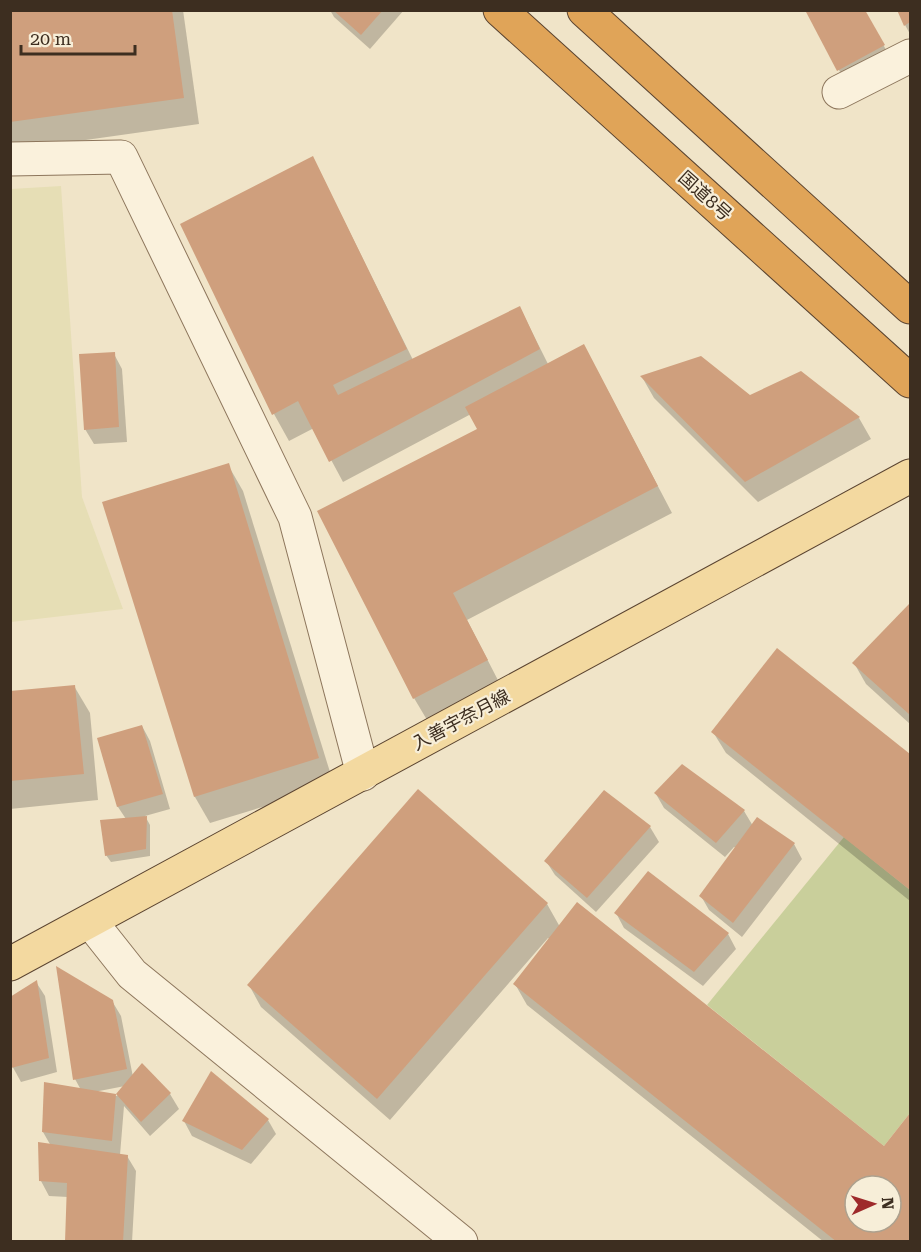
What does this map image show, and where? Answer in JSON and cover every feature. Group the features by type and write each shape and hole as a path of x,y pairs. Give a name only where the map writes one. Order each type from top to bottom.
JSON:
{"highway":[{"name":"国道8号","path":"500,10 910,381"},
{"path":"584,10 910,307"}],"main road":[{"name":"入善宇奈月線","path":"10,964 910,476"}],"street":[{"path":"838,92 910,56"},
{"path":"10,159 121,157 295,517 363,774"},
{"path":"90,921 132,974 461,1242"}],"shaded area":[{"path":"61,186 82,497 123,609 11,622 11,189"}],"green space":[{"path":"844,837 910,890 910,1113 884,1146 707,1005"}],"building":[{"path":"10,10 172,10 184,98 10,122"},
{"path":"333,10 383,10 361,35"},
{"path":"805,10 865,10 885,45 837,71"},
{"path":"897,10 910,10 910,22 904,26"},
{"path":"313,156 407,349 333,385 338,395 520,306 540,349 329,462 298,401 272,415 180,224"},
{"path":"584,344 658,486 453,593 488,660 413,699 317,511 477,429 465,407"},
{"path":"115,352 119,427 84,430 79,354"},
{"path":"701,356 750,395 801,371 860,417 745,482 640,376"},
{"path":"229,463 319,758 194,797 102,502"},
{"path":"910,603 910,715 852,663"},
{"path":"777,648 910,754 910,890 711,732"},
{"path":"75,685 84,774 10,781 10,691"},
{"path":"142,725 163,794 117,807 97,738"},
{"path":"682,764 745,810 716,843 654,793"},
{"path":"418,789 548,903 377,1099 247,985"},
{"path":"604,790 651,826 587,898 544,861"},
{"path":"147,816 146,849 105,856 100,820"},
{"path":"757,817 795,843 733,923 699,896"},
{"path":"648,871 729,933 694,972 614,913"},
{"path":"577,902 884,1146 910,1113 910,1242 837,1242 513,984"},
{"path":"56,966 113,1000 127,1069 73,1080"},
{"path":"37,980 49,1058 11,1068 10,997"},
{"path":"142,1063 171,1093 141,1122 116,1094"},
{"path":"211,1071 269,1119 242,1150 182,1121"},
{"path":"44,1082 116,1094 112,1141 42,1132"},
{"path":"38,1142 128,1155 123,1242 65,1242 67,1183 39,1181"}]}
